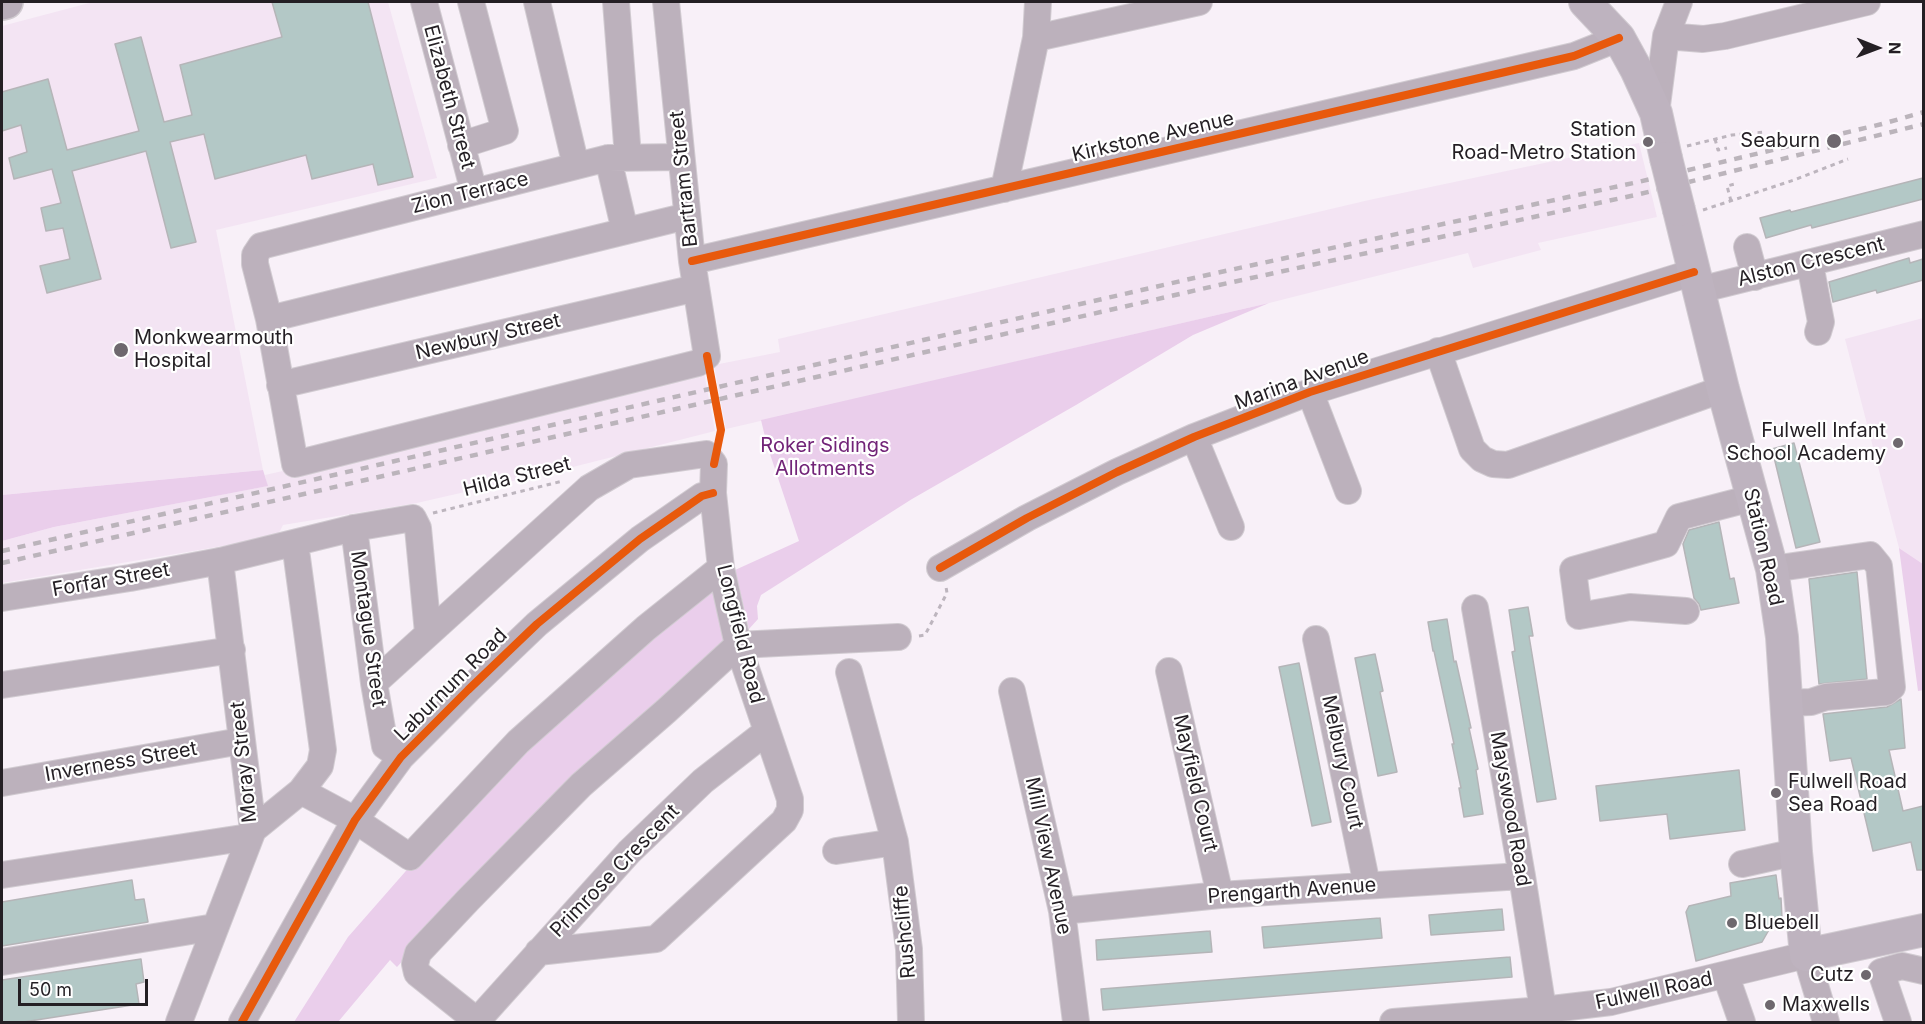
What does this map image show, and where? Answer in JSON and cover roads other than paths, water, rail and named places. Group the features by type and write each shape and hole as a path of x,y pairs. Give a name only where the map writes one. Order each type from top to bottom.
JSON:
{"highway":[{"path":"2,3 6,2"}],"main road":[{"name":"Station Road","path":"1585,2 1618,38 1636,69 1656,113 1723,389 1772,569 1782,637 1796,852 1806,955"},
{"path":"1806,955 1923,930"}],"street":[{"name":"Elizabeth Street","path":"424,2 474,192"},
{"path":"461,145 506,131 471,2"},
{"path":"537,2 576,166"},
{"path":"616,2 618,158 625,231"},
{"name":"Bartram Street","path":"280,385 295,464 698,363 707,356 692,261 666,2"},
{"path":"1004,189 1036,38 1038,2"},
{"path":"1036,38 1199,2"},
{"path":"1656,113 1666,36 1679,2"},
{"path":"1666,36 1703,39 1725,36 1867,2"},
{"name":"Kirkstone Avenue","path":"692,261 1574,56 1618,38"},
{"name":"Zion Terrace","path":"269,320 255,264 255,255 261,246 576,166 618,158 681,157"},
{"path":"280,385 269,320 687,216"},
{"name":"Alston Crescent","path":"1697,281 1755,277 1923,234"},
{"path":"1747,247 1755,277"},
{"path":"1810,264 1821,322 1818,332"},
{"name":"Marina Avenue","path":"940,568 1027,518 1117,472 1194,437 1310,392 1438,351 1697,281"},
{"name":"Newbury Street","path":"280,385 696,288"},
{"path":"1438,351 1473,449 1482,459 1493,464 1508,465 1723,389"},
{"path":"1310,392 1348,491"},
{"path":"1194,437 1231,527"},
{"name":"Longfield Road","path":"428,633 589,488 629,465 706,453 714,464 713,493 721,568 738,645 790,799 790,810 784,821 656,939 538,952"},
{"name":"Laburnum Road","path":"242,1023 355,820 401,757 537,624 640,539 702,496 713,493"},
{"path":"1686,611 1630,607 1579,616 1573,570 1666,544 1679,517 1752,498"},
{"name":"Forfar Street","path":"2,598 220,561 354,528 412,518 418,528 428,633"},
{"name":"Montague Street","path":"354,528 374,683 385,746 401,757"},
{"path":"2,875 251,834 301,791 320,766 323,750 295,543"},
{"path":"1772,569 1870,555 1879,566 1891,676 1892,687 1886,692 1786,703"},
{"name":"Moray Street","path":"179,1023 251,834 232,650 220,561"},
{"path":"301,791 355,820 410,857 518,742 646,628 721,568"},
{"name":"Mayswood Road","path":"1475,608 1544,1016"},
{"path":"374,683 428,633"},
{"path":"477,1022 417,973 415,964 418,953 581,785 738,645 885,633"},
{"name":"Melbury Court","path":"1316,639 1367,885"},
{"path":"2,685 232,650"},
{"name":"Mayfield Court","path":"1169,671 1220,895"},
{"name":"Rushcliffe","path":"849,672 895,842 909,949 911,1023"},
{"name":"Mill View Avenue","path":"1012,691 1062,911 1076,1023"},
{"name":"Primrose Crescent","path":"477,1022 629,852 703,781 766,732"},
{"name":"Inverness Street","path":"2,783 241,741"},
{"path":"836,850 895,842"},
{"path":"1742,864 1796,852"},
{"name":"Prengarth Avenue","path":"1062,911 1220,895 1522,876"},
{"path":"2,962 215,927"},
{"path":"1806,955 1826,1023"},
{"name":"Fulwell Road","path":"1393,1023 1612,1012 1726,976 1806,955"},
{"path":"1898,1023 1881,972 1912,968"},
{"path":"1726,976 1742,1023"}],"railway":[{"path":"2,551 1216,273 1638,182 1924,112"},
{"path":"2,563 1219,285 1640,194 1924,124"}],"place":[{"name":"Seaburn","path":"1834,141"},
{"name":"Station Road-Metro Station","path":"1648,142"},
{"name":"Monkwearmouth Hospital","path":"121,350"},
{"name":"Fulwell Infant School Academy","path":"1898,443"},
{"name":"Fulwell Road Sea Road","path":"1776,793"},
{"name":"Bluebell","path":"1732,923"},
{"name":"Cutz","path":"1866,975"},
{"name":"Maxwells","path":"1770,1005"}],"park label":[{"name":"Roker Sidings Allotments","path":"825,458"}]}
